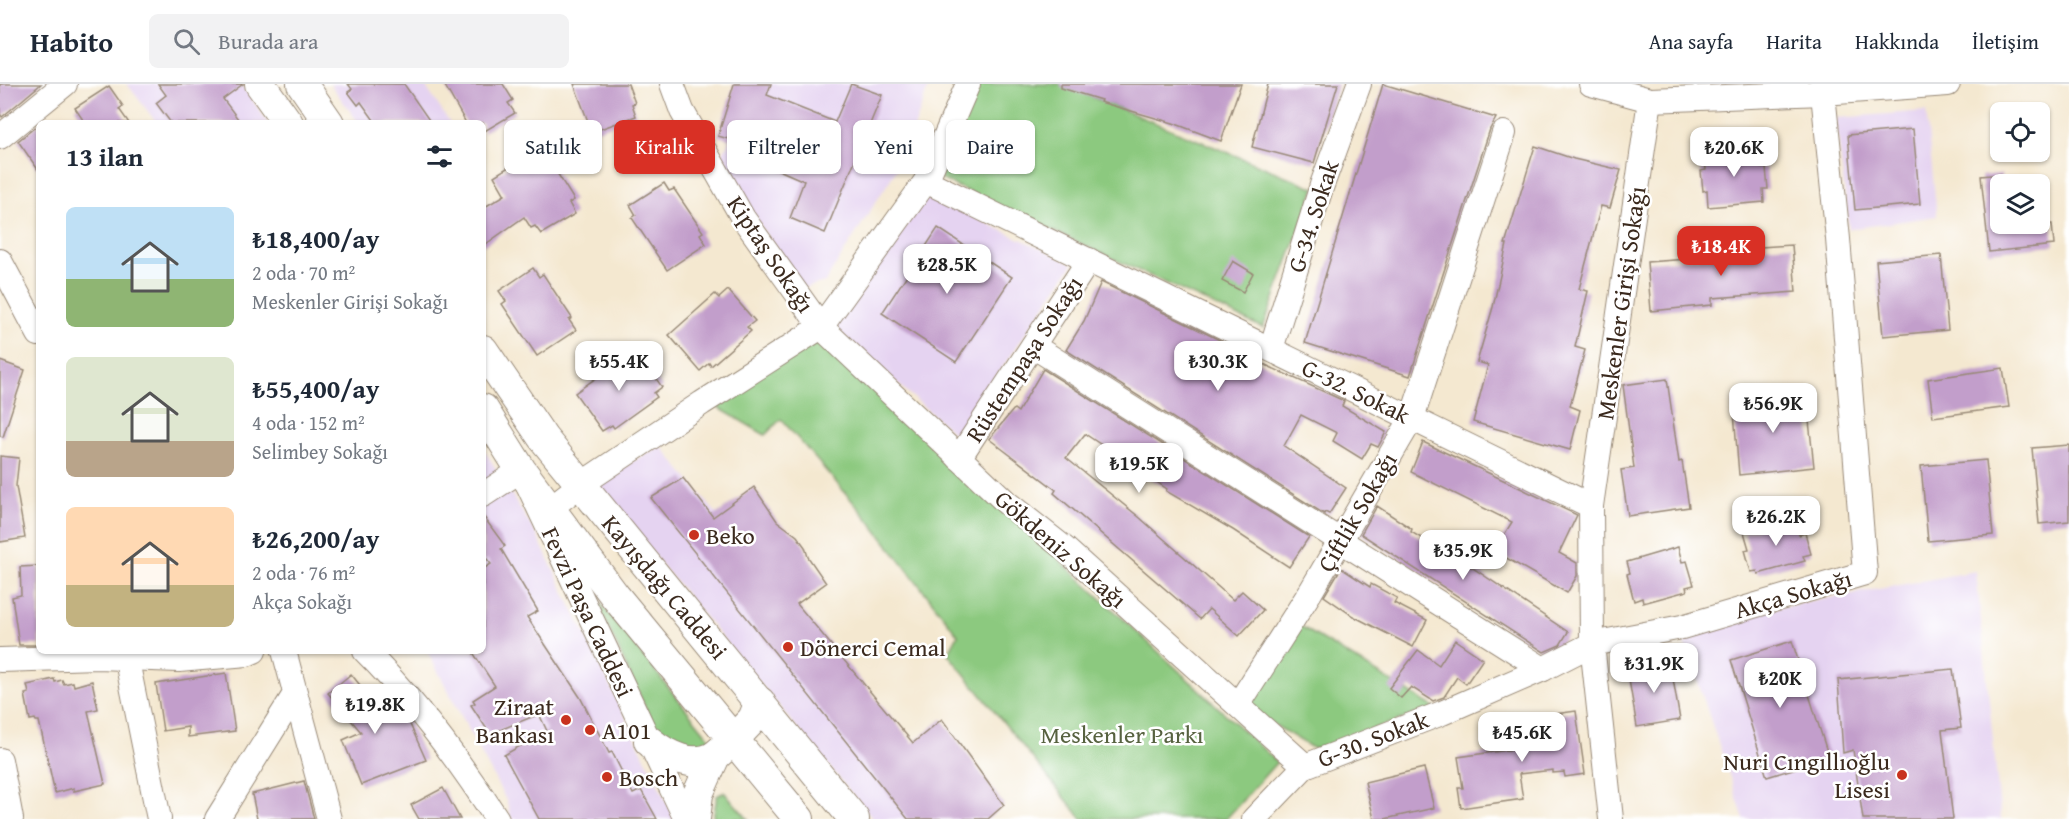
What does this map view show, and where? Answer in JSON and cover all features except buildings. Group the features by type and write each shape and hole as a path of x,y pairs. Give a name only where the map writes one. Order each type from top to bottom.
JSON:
{"main road":[{"path":"260,84 286,120"},
{"path":"302,84 327,120"},
{"name":"Kayışdağı Caddesi","path":"486,354 543,438 854,819"},
{"name":"Kayışdağı Caddesi","path":"486,414 521,470 724,748 799,819"},
{"path":"649,741 662,752 682,760 705,762 724,748 753,719 760,702"},
{"path":"695,819 698,794 724,748"}],"street":[{"path":"0,137 44,116 65,84"},
{"name":"Kiptaş Sokağı","path":"672,84 682,111 742,218 821,327"},
{"path":"549,508 580,484 821,327 926,181 968,84"},
{"name":"G-34. Sokak","path":"1271,349 1322,185 1359,84"},
{"path":"1591,84 1650,100 1948,84"},
{"name":"Akça Sokağı","path":"1592,644 1682,627 1865,573 1838,239 1823,89"},
{"name":"Meskenler Girişi Sokağı","path":"1611,819 1592,644 1591,506 1650,100"},
{"name":"Çiftlik Sokağı","path":"1238,705 1311,591 1412,418 1504,133"},
{"name":"G-32. Sokak","path":"926,181 1591,506"},
{"name":"Rüstempaşa Sokağı","path":"959,458 1089,260"},
{"path":"0,261 36,327"},
{"name":"Gökdeniz Sokağı","path":"821,327 1007,503 1064,549 1305,766"},
{"path":"1033,346 1543,669 1592,644"},
{"path":"486,493 521,470"},
{"name":"Fevzi Paşa Caddesi","path":"521,470 686,819"},
{"path":"125,654 159,819"},
{"path":"0,660 125,654 178,660 247,654"},
{"path":"285,654 329,819"},
{"path":"368,654 420,711 461,764 496,819"},
{"name":"G-30. Sokak","path":"1305,766 1442,713 1543,669"},
{"path":"217,819 296,694"},
{"path":"0,760 12,819"},
{"path":"1261,817 1305,766"}],"shaded area":[{"path":"127,84 241,84 266,120 155,120"},
{"path":"330,84 424,84 448,120 357,120"},
{"path":"758,84 929,84 917,120 853,120 853,174 894,174 825,282 803,288 718,163 727,145 727,174 841,174 841,120 740,120"},
{"path":"1926,111 1937,216 1849,229 1836,118"},
{"path":"928,195 1073,264 956,435 832,326"},
{"path":"661,446 967,819 873,819 594,483"},
{"path":"486,453 537,536 675,819 511,819 507,802 429,654 486,654"},
{"path":"1976,571 2001,819 1744,819 1679,626"}],"green space":[{"path":"978,84 1060,84 1315,188 1263,328 939,178 946,161 946,174 1035,174 1035,120 963,120"},
{"name":"Meskenler Parkı","path":"814,332 1277,762 1226,819 1082,819 948,654 958,635 868,519 781,419 765,435 717,407"},
{"path":"593,594 715,745 685,750 660,740"},
{"name":"Meskenler Parkı","path":"1297,624 1435,708 1314,749 1230,698"},
{"path":"724,792 748,819 713,819 717,796"}],"place":[{"name":"Beko","path":"694,535"},
{"name":"Dönerci Cemal","path":"788,647"},
{"name":"Ziraat Bankası","path":"566,720"},
{"name":"A101","path":"590,730"},
{"name":"Nuri Cıngıllıoğlu Lisesi","path":"1902,775"},
{"name":"Bosch","path":"607,777"}]}
